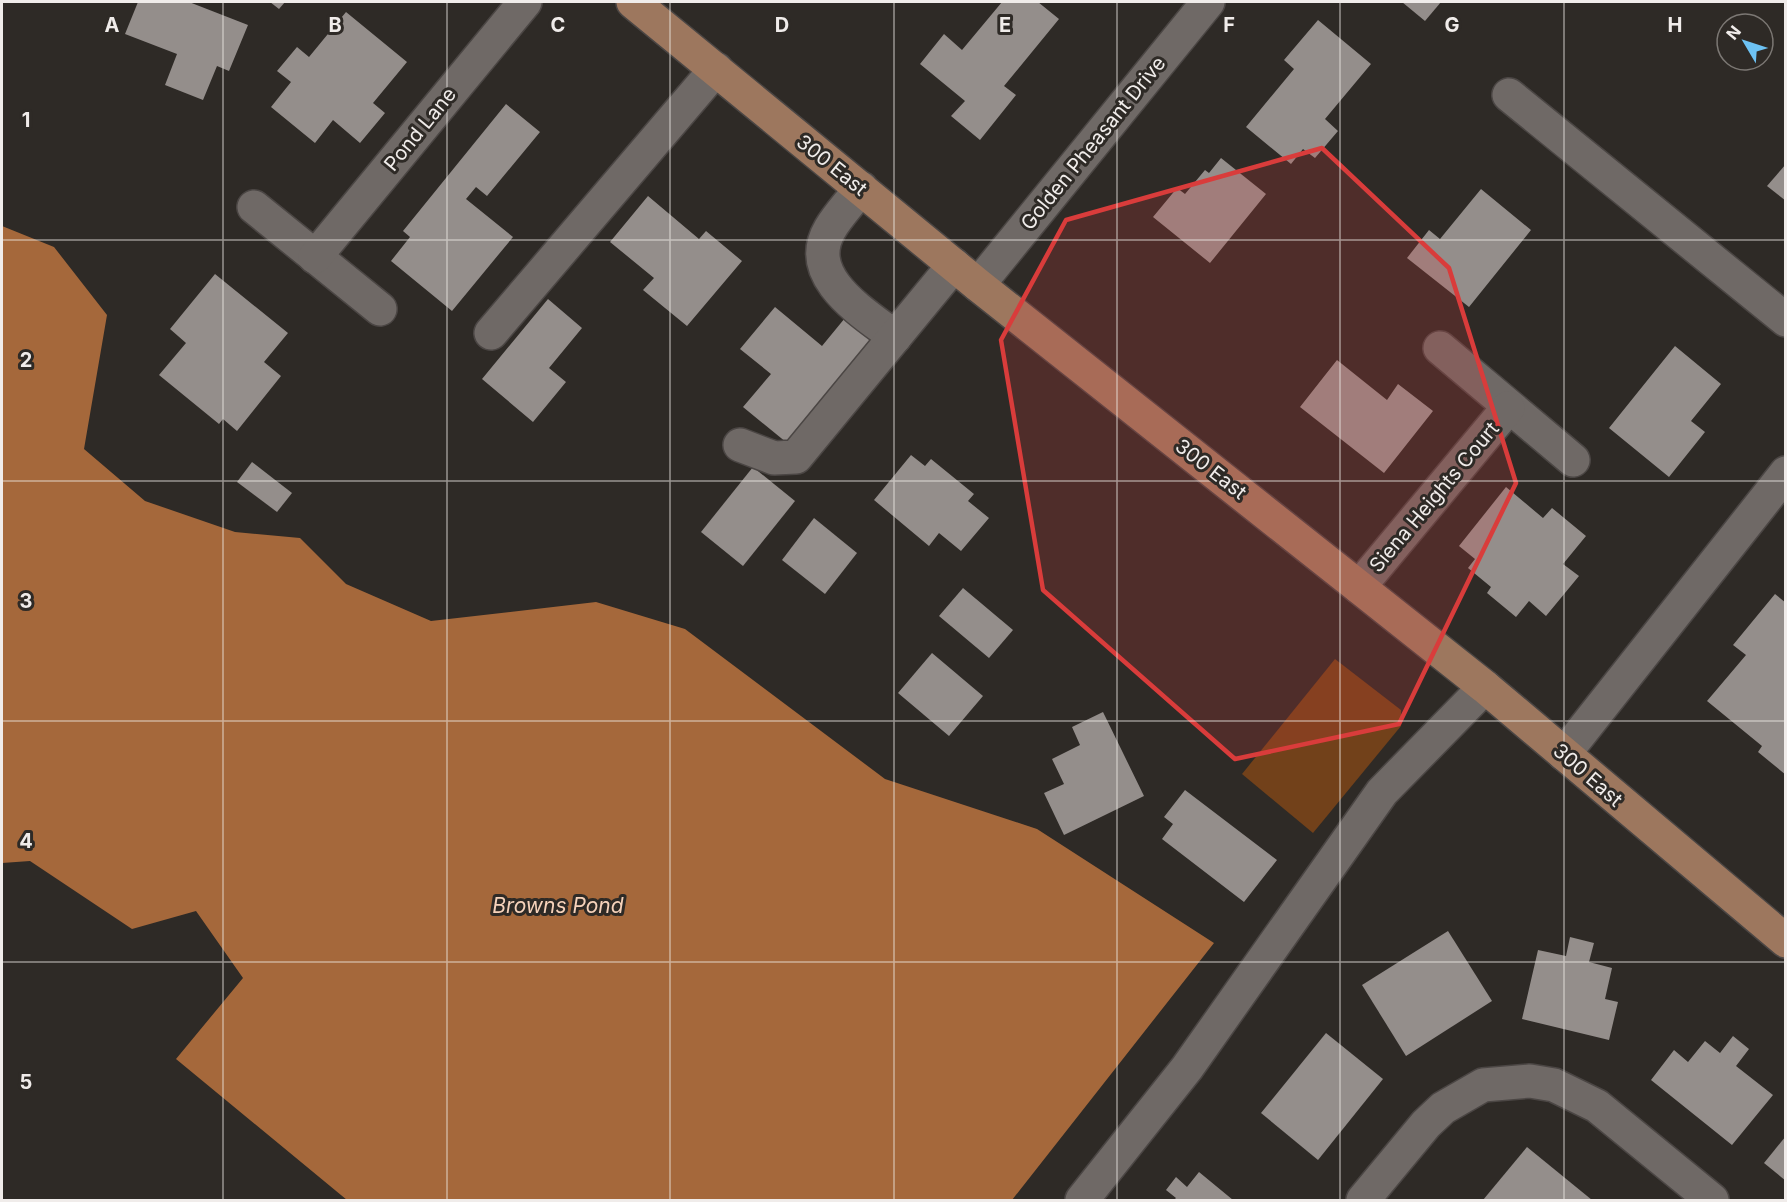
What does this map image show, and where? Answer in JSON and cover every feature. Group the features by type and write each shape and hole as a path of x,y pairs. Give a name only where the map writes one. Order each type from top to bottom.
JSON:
{"main road":[{"name":"300 East","path":"633,2 966,275 1485,687 1785,941"}],"street":[{"name":"Pond Lane","path":"315,256 525,2"},
{"name":"Golden Pheasant Drive","path":"740,445 774,458 796,458 895,337 966,275 1208,2"},
{"path":"492,333 716,69"},
{"path":"1509,95 1785,320"},
{"path":"861,188 829,230 824,252 827,276 846,298 895,337"},
{"path":"254,207 380,309"},
{"name":"Siena Heights Court","path":"1440,348 1508,408 1573,460"},
{"name":"Siena Heights Court","path":"1359,586 1508,408"},
{"path":"1564,754 1785,473"},
{"path":"1082,1200 1188,1068 1382,792 1485,687"},
{"path":"1363,1200 1426,1124 1443,1108 1483,1085 1530,1081 1554,1085 1597,1106 1712,1200"}],"highlighted area":[{"path":"1322,148 1449,268 1516,483 1399,724 1235,759 1043,590 1001,340 1066,220"}],"shaded area":[{"path":"1335,659 1401,710 1401,726 1313,833 1242,774"}],"water":[{"name":"Browns Pond","path":"2,226 54,247 107,315 84,449 145,501 235,532 300,538 346,584 431,621 596,602 685,629 885,779 1037,829 1214,943 1012,1200 347,1200 176,1059 243,978 196,911 132,929 30,861 2,863"}],"building":[{"path":"138,2 189,2 248,25 229,71 217,66 203,100 165,85 177,54 125,34"},
{"path":"270,2 285,2 279,9"},
{"path":"1002,2 1038,2 1059,19 1004,86 1016,95 980,140 951,116 965,101 920,64 944,34 962,50"},
{"path":"1402,2 1441,2 1425,21"},
{"path":"346,12 407,62 373,103 385,113 360,143 333,120 315,143 271,107 291,82 277,71 297,47 309,57"},
{"path":"1318,20 1371,64 1325,119 1338,131 1315,158 1303,149 1291,164 1246,127 1294,69 1284,60"},
{"path":"506,104 540,132 487,196 476,187 466,199 513,237 452,311 391,261 410,237 403,231"},
{"path":"1221,158 1266,194 1210,263 1153,217 1177,188 1185,194 1205,170 1209,173"},
{"path":"1786,164 1786,201 1767,186"},
{"path":"1481,189 1531,230 1469,307 1407,258 1429,230 1440,239"},
{"path":"648,196 699,239 706,231 742,261 687,326 643,290 654,278 610,242"},
{"path":"215,274 288,333 264,362 281,376 237,431 223,419 219,424 159,375 186,343 170,329"},
{"path":"548,299 582,328 549,368 566,382 533,422 482,379"},
{"path":"775,307 822,346 845,318 877,345 792,447 743,407 771,374 740,349"},
{"path":"1675,346 1721,384 1691,421 1705,432 1669,477 1609,428"},
{"path":"1337,360 1387,400 1398,384 1433,411 1384,473 1300,407"},
{"path":"911,455 925,466 931,459 974,494 968,501 989,518 961,551 939,533 929,546 874,500"},
{"path":"252,462 292,493 277,512 237,482"},
{"path":"753,467 795,501 743,566 701,532"},
{"path":"1506,487 1543,518 1552,508 1586,536 1563,564 1579,576 1546,616 1529,601 1516,617 1487,593 1491,587 1468,568 1475,559 1459,546"},
{"path":"814,518 857,553 825,594 782,560"},
{"path":"963,588 1013,630 989,658 939,616"},
{"path":"1775,594 1786,603 1786,775 1758,752 1762,746 1707,701 1746,655 1733,645"},
{"path":"932,653 983,696 949,736 898,693"},
{"path":"1103,712 1144,796 1064,835 1044,793 1064,784 1052,759 1080,745 1072,727"},
{"path":"1185,790 1277,860 1244,902 1162,839 1173,824 1164,817"},
{"path":"1448,931 1492,1001 1406,1056 1362,985"},
{"path":"1570,937 1594,943 1589,962 1612,968 1605,999 1618,1002 1609,1040 1522,1019 1538,950 1566,956"},
{"path":"1326,1033 1383,1079 1318,1160 1261,1113"},
{"path":"1733,1036 1749,1049 1736,1066 1773,1095 1732,1145 1651,1080 1674,1050 1688,1062 1705,1041 1720,1053"},
{"path":"1786,1136 1786,1181 1764,1163"},
{"path":"1527,1147 1592,1200 1483,1200"},
{"path":"1199,1172 1233,1200 1174,1200 1176,1198 1166,1190 1176,1177 1187,1187"}]}
